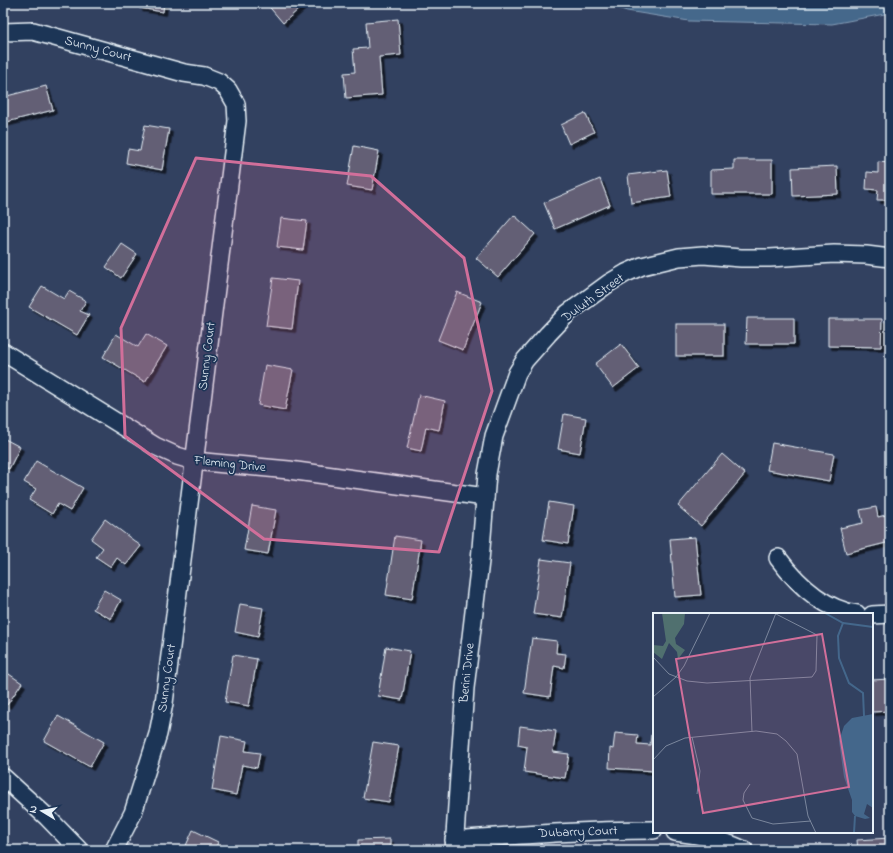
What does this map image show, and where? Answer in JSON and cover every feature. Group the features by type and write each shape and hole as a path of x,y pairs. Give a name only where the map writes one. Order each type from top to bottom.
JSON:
{"street":[{"name":"Sunny Court","path":"3,32 33,31 184,73 204,76 219,82 228,90 236,104 237,121 164,703 158,734 133,813 114,850"},
{"name":"Duluth Street","path":"485,497 487,474 494,436 517,373 525,360 568,313 609,283 642,266 679,257 703,255 741,258 770,258 834,254 890,258"},
{"name":"Fleming Drive","path":"3,352 155,446 177,456 194,460 289,470 485,497"},
{"name":"Berini Drive","path":"454,845 465,688 480,561 485,497"},
{"path":"778,558 791,575 821,602 853,613"},
{"path":"873,615 890,614"},
{"path":"3,776 47,817 79,850"},
{"name":"Dubarry Court","path":"454,845 542,833 653,830"},
{"path":"682,833 715,838 744,850"}],"highlighted area":[{"path":"196,158 371,176 464,258 492,391 439,552 264,539 125,436 121,328"}],"water":[{"path":"602,3 890,3 890,13 832,24 689,21 627,11"}],"building":[{"path":"140,3 164,3 163,12 139,8"},
{"path":"266,3 306,3 283,23"},
{"path":"398,19 401,55 379,57 382,95 346,98 344,73 355,72 353,49 368,48 366,22"},
{"path":"46,86 53,110 3,123 3,97"},
{"path":"585,113 594,132 569,144 561,125"},
{"path":"145,125 169,129 162,170 126,163 128,149 140,151"},
{"path":"354,146 379,151 372,190 347,186"},
{"path":"734,160 772,160 772,194 711,194 711,170 734,169"},
{"path":"878,162 890,163 890,200 877,200 878,190 866,189 867,172 878,173"},
{"path":"837,166 838,194 793,196 792,168"},
{"path":"667,170 671,197 631,203 628,175"},
{"path":"600,179 610,205 555,229 544,203"},
{"path":"514,215 535,234 498,277 476,258"},
{"path":"281,218 307,221 303,250 277,247"},
{"path":"122,244 137,254 121,278 106,267"},
{"path":"273,278 298,281 292,329 266,326"},
{"path":"42,286 64,299 69,291 86,301 80,311 89,315 77,335 29,307"},
{"path":"457,292 482,302 463,350 438,340"},
{"path":"747,318 794,318 794,344 746,344"},
{"path":"828,319 882,319 881,347 828,346"},
{"path":"676,324 724,324 724,356 676,356"},
{"path":"116,334 138,347 146,334 167,346 145,382 103,357"},
{"path":"621,344 639,368 613,388 595,364"},
{"path":"265,365 293,370 285,410 258,405"},
{"path":"419,395 445,401 439,430 426,427 421,451 407,448"},
{"path":"564,414 586,418 580,453 558,449"},
{"path":"3,438 20,447 9,469 3,466"},
{"path":"772,443 834,454 829,481 767,470"},
{"path":"722,454 745,474 701,526 678,506"},
{"path":"36,461 83,488 70,511 58,504 52,514 29,500 36,489 24,482"},
{"path":"549,502 574,506 568,544 543,540"},
{"path":"252,506 276,510 268,554 244,550"},
{"path":"876,507 878,517 890,514 890,542 846,553 840,528 863,523 860,510"},
{"path":"105,519 141,546 126,565 117,558 111,567 96,557 103,548 91,539"},
{"path":"395,536 421,540 412,599 386,595"},
{"path":"695,537 701,595 675,597 670,539"},
{"path":"541,559 570,563 562,618 533,614"},
{"path":"104,590 121,600 111,619 93,609"},
{"path":"240,604 263,608 258,637 235,632"},
{"path":"532,638 557,641 556,653 566,654 564,668 554,666 550,697 524,693"},
{"path":"386,647 410,651 402,700 378,696"},
{"path":"233,655 257,659 249,706 225,702"},
{"path":"3,670 22,683 7,705 3,702"},
{"path":"890,679 890,711 873,712 873,680"},
{"path":"58,716 104,742 90,767 44,741"},
{"path":"520,726 556,731 553,752 569,754 565,778 524,772 527,747 518,745"},
{"path":"615,733 638,735 637,744 650,745 651,735 653,735 653,771 609,768 610,748 613,749"},
{"path":"221,736 247,741 245,751 260,753 257,768 242,765 236,795 212,790"},
{"path":"373,742 399,746 389,802 363,798"},
{"path":"193,830 218,842 215,850 184,850"},
{"path":"890,838 890,850 858,850 857,840"},
{"path":"390,839 390,850 358,850 358,840"}]}
